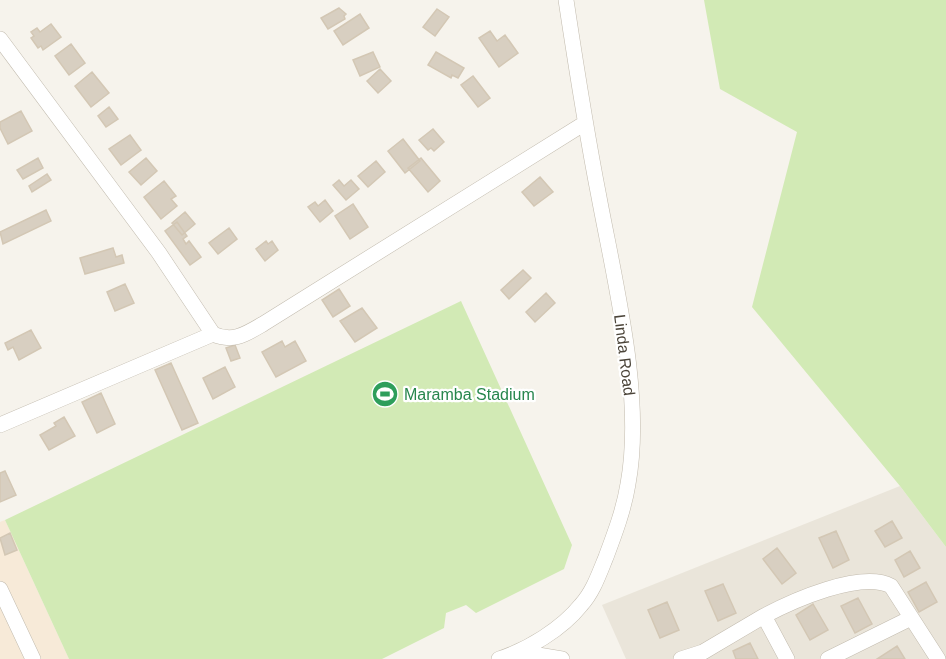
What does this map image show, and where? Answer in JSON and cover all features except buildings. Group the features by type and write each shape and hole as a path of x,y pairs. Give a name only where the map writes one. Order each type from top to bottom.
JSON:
{"street":[{"name":"Linda Road","path":"499,659 520,652 572,615 592,589 622,511 631,466 630,387 618,301 585,123 566,0"},
{"path":"0,39 159,253 213,334 225,339 238,338 263,324 585,123"},
{"path":"0,425 213,334"},
{"path":"681,659 704,655 764,616 812,594 872,580 891,585 938,659"},
{"path":"0,589 33,659"},
{"path":"764,616 787,659"},
{"path":"828,659 911,618"},
{"path":"520,652 562,659"}],"shaded area":[{"path":"900,486 946,547 946,659 626,659 602,605"},
{"path":"5,520 69,659 0,659 0,522"}],"green space":[{"path":"704,0 946,0 946,547 900,486 752,307 797,132 720,89"},
{"name":"Maramba Stadium","path":"461,301 572,545 564,569 476,613 466,605 446,613 444,628 382,659 69,659 5,520"}],"place":[{"name":"Maramba Stadium","path":"385,394"}]}
